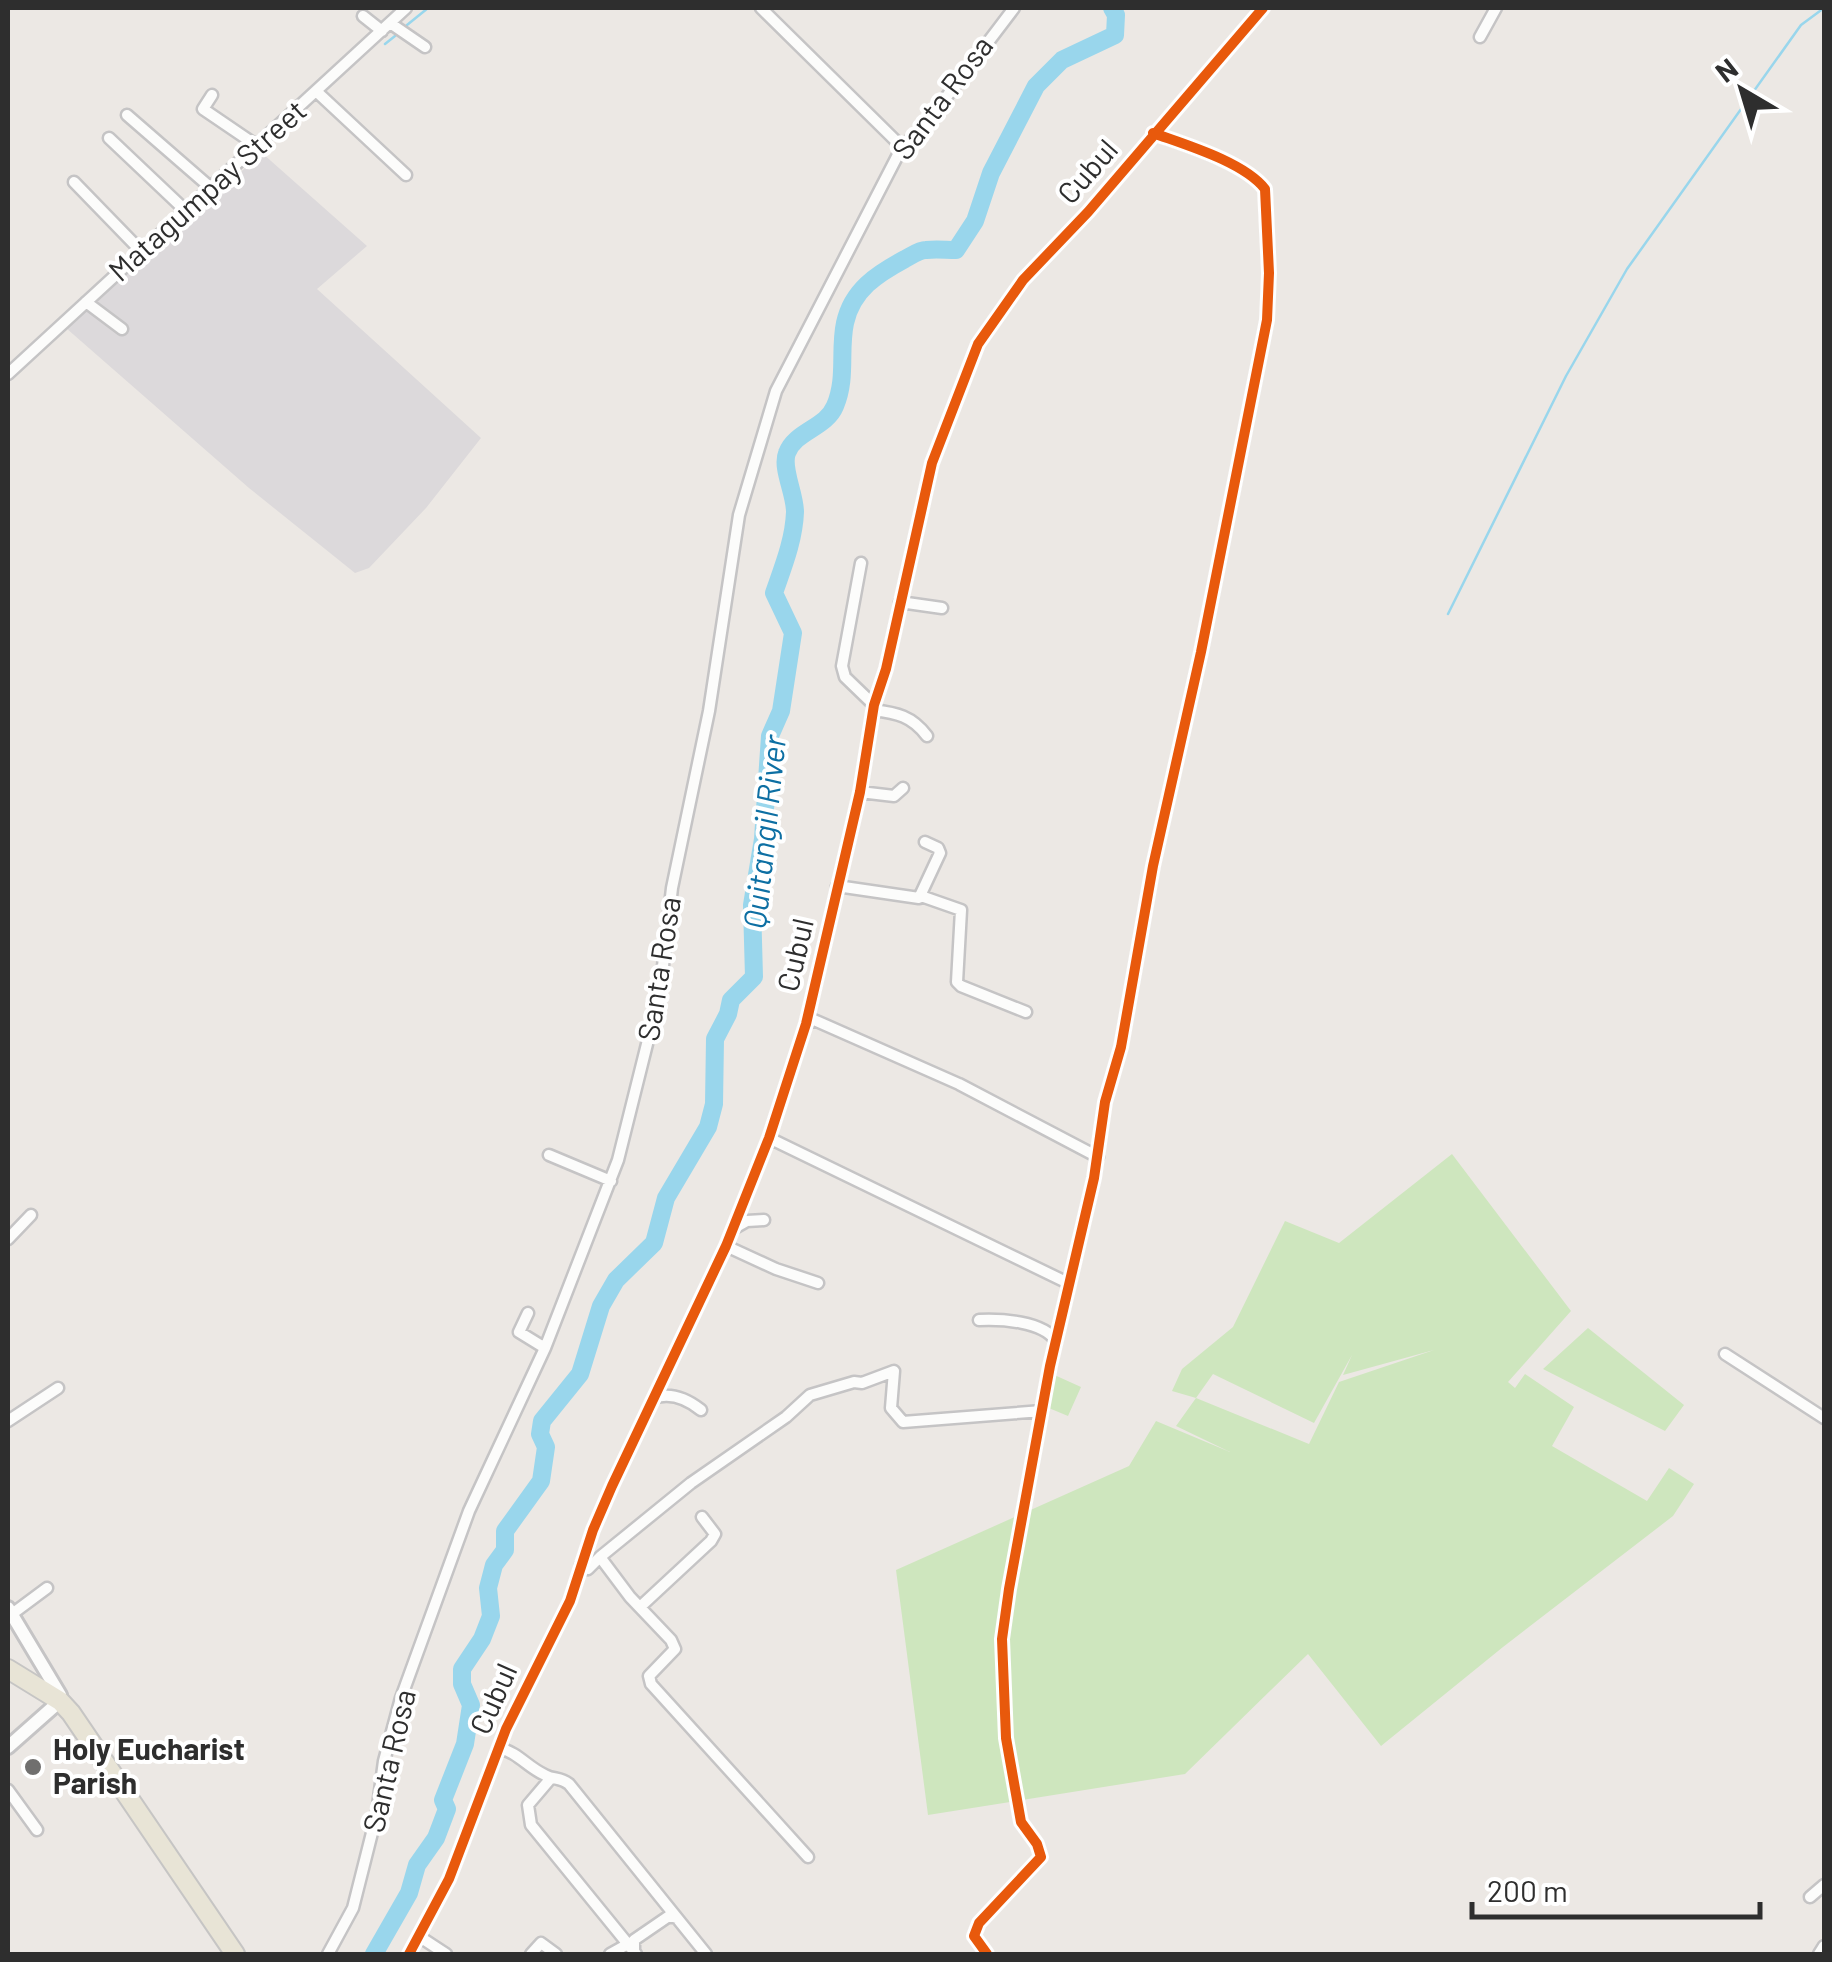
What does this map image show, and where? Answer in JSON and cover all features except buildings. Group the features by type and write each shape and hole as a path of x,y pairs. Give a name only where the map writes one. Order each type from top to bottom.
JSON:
{"main road":[{"path":"8,1669 60,1701 235,1954"}],"street":[{"name":"Matagumpay Street","path":"8,374 406,8"},
{"path":"761,8 902,148"},
{"name":"Santa Rosa","path":"328,1954 354,1908 384,1761 402,1698 469,1511 546,1348 611,1181 660,992 672,888 708,712 739,514 776,390 902,148 922,129 1014,8"},
{"name":"Cubul","path":"409,1954 450,1879 499,1748 570,1601 612,1486 726,1246 769,1138 806,1024 860,792 873,708 886,670 932,463 978,344 1023,280 1088,212 1263,8"},
{"path":"1480,37 1496,8"},
{"path":"363,16 426,47"},
{"path":"318,92 406,175"},
{"path":"212,94 203,110 256,145"},
{"path":"127,116 211,188"},
{"path":"986,1954 974,1936 979,1923 1042,1857 1021,1822 1012,1782 1002,1639 1056,1341 1098,1158 1096,1146 1105,1102 1121,1047 1154,866 1267,320 1265,189 1258,179 1154,133"},
{"path":"109,138 186,211"},
{"path":"74,182 141,251"},
{"path":"86,302 122,329"},
{"path":"862,563 842,666 845,677 873,708 901,714 927,736"},
{"path":"900,602 942,608"},
{"path":"860,792 894,796 903,788"},
{"path":"921,896 940,852 925,842"},
{"path":"837,886 921,896 961,910 958,982 1026,1012"},
{"path":"806,1024 814,1020 885,1049 1098,1158"},
{"path":"769,1138 1068,1283"},
{"path":"549,1155 611,1181"},
{"path":"8,1238 31,1215"},
{"path":"733,1228 747,1221 764,1220"},
{"path":"726,1246 818,1283"},
{"path":"528,1314 519,1332 546,1348"},
{"path":"979,1320 1027,1325 1051,1333 1056,1341"},
{"path":"1725,1354 1824,1418"},
{"path":"581,1565 588,1569 691,1484 786,1417 810,1395 894,1371 892,1408 903,1422 1042,1411"},
{"path":"8,1421 58,1388"},
{"path":"654,1398 675,1396 700,1410"},
{"path":"640,1607 711,1542 715,1534 702,1517"},
{"path":"600,1557 675,1648 649,1676 651,1684 808,1857"},
{"path":"8,1747 60,1701 56,1686 10,1611 47,1588"},
{"path":"499,1748 521,1756 550,1778 561,1778 569,1784 706,1954"},
{"path":"550,1778 528,1805 531,1825 633,1950"},
{"path":"8,1790 37,1830"},
{"path":"1810,1897 1824,1885"},
{"path":"633,1950 634,1940 669,1916 677,1918"},
{"path":"420,1937 446,1954"},
{"path":"531,1954 541,1943 556,1954"},
{"path":"1819,1954 1824,1946"},
{"path":"610,1954 633,1950"}],"shaded area":[{"path":"262,153 367,246 317,289 481,438 426,508 369,568 355,573 249,488 66,328"}],"green space":[{"path":"1452,1154 1571,1311 1508,1382 1515,1388 1525,1374 1574,1407 1552,1446 1647,1501 1669,1468 1694,1484 1673,1516 1381,1746 1308,1654 1185,1774 928,1815 896,1570 1129,1466 1156,1421 1230,1452 1176,1426 1196,1398 1172,1391 1182,1369 1233,1327 1285,1221 1339,1243","holes":["1434,1350 1339,1382 1309,1444 1196,1398 1213,1374 1314,1423 1352,1355 1343,1375"]},
{"path":"1588,1328 1684,1405 1665,1431 1543,1369"},
{"path":"1050,1373 1081,1387 1068,1416 1044,1406"}],"waterway":[{"path":"407,25 428,8"},
{"name":"Quitangil River","path":"374,1954 409,1893 417,1865 436,1838 447,1809 443,1800 465,1744 471,1705 462,1684 462,1669 482,1639 491,1616 488,1588 494,1565 505,1550 505,1531 541,1481 546,1447 540,1434 542,1421 580,1374 601,1306 616,1280 654,1243 666,1198 708,1127 714,1104 715,1039 731,1000 754,977 752,905 763,839 770,736 781,711 793,633 774,593 794,522 787,453 797,439 825,420 835,406 841,385 845,323 853,301 867,284 918,252 956,250 975,221 991,173 1036,86 1062,60 1115,35 1116,15 1112,8"},
{"path":"1448,614 1566,376 1627,269 1801,25 1824,8"},
{"path":"385,44 395,36"}],"cycle path":[{"path":"409,1954 449,1879 506,1729 570,1601 593,1530 726,1246 769,1138 806,1024 860,792 874,705 886,669 932,463 978,344 1023,280 1088,212 1263,8"},
{"path":"987,1954 974,1936 979,1923 1041,1857 1021,1822 1006,1738 1002,1639 1009,1589 1050,1366 1094,1178 1105,1102 1121,1047 1153,866 1201,652 1267,320 1265,189 1229,163 1153,133"}],"place":[{"name":"Holy Eucharist Parish","path":"33,1767"}]}
